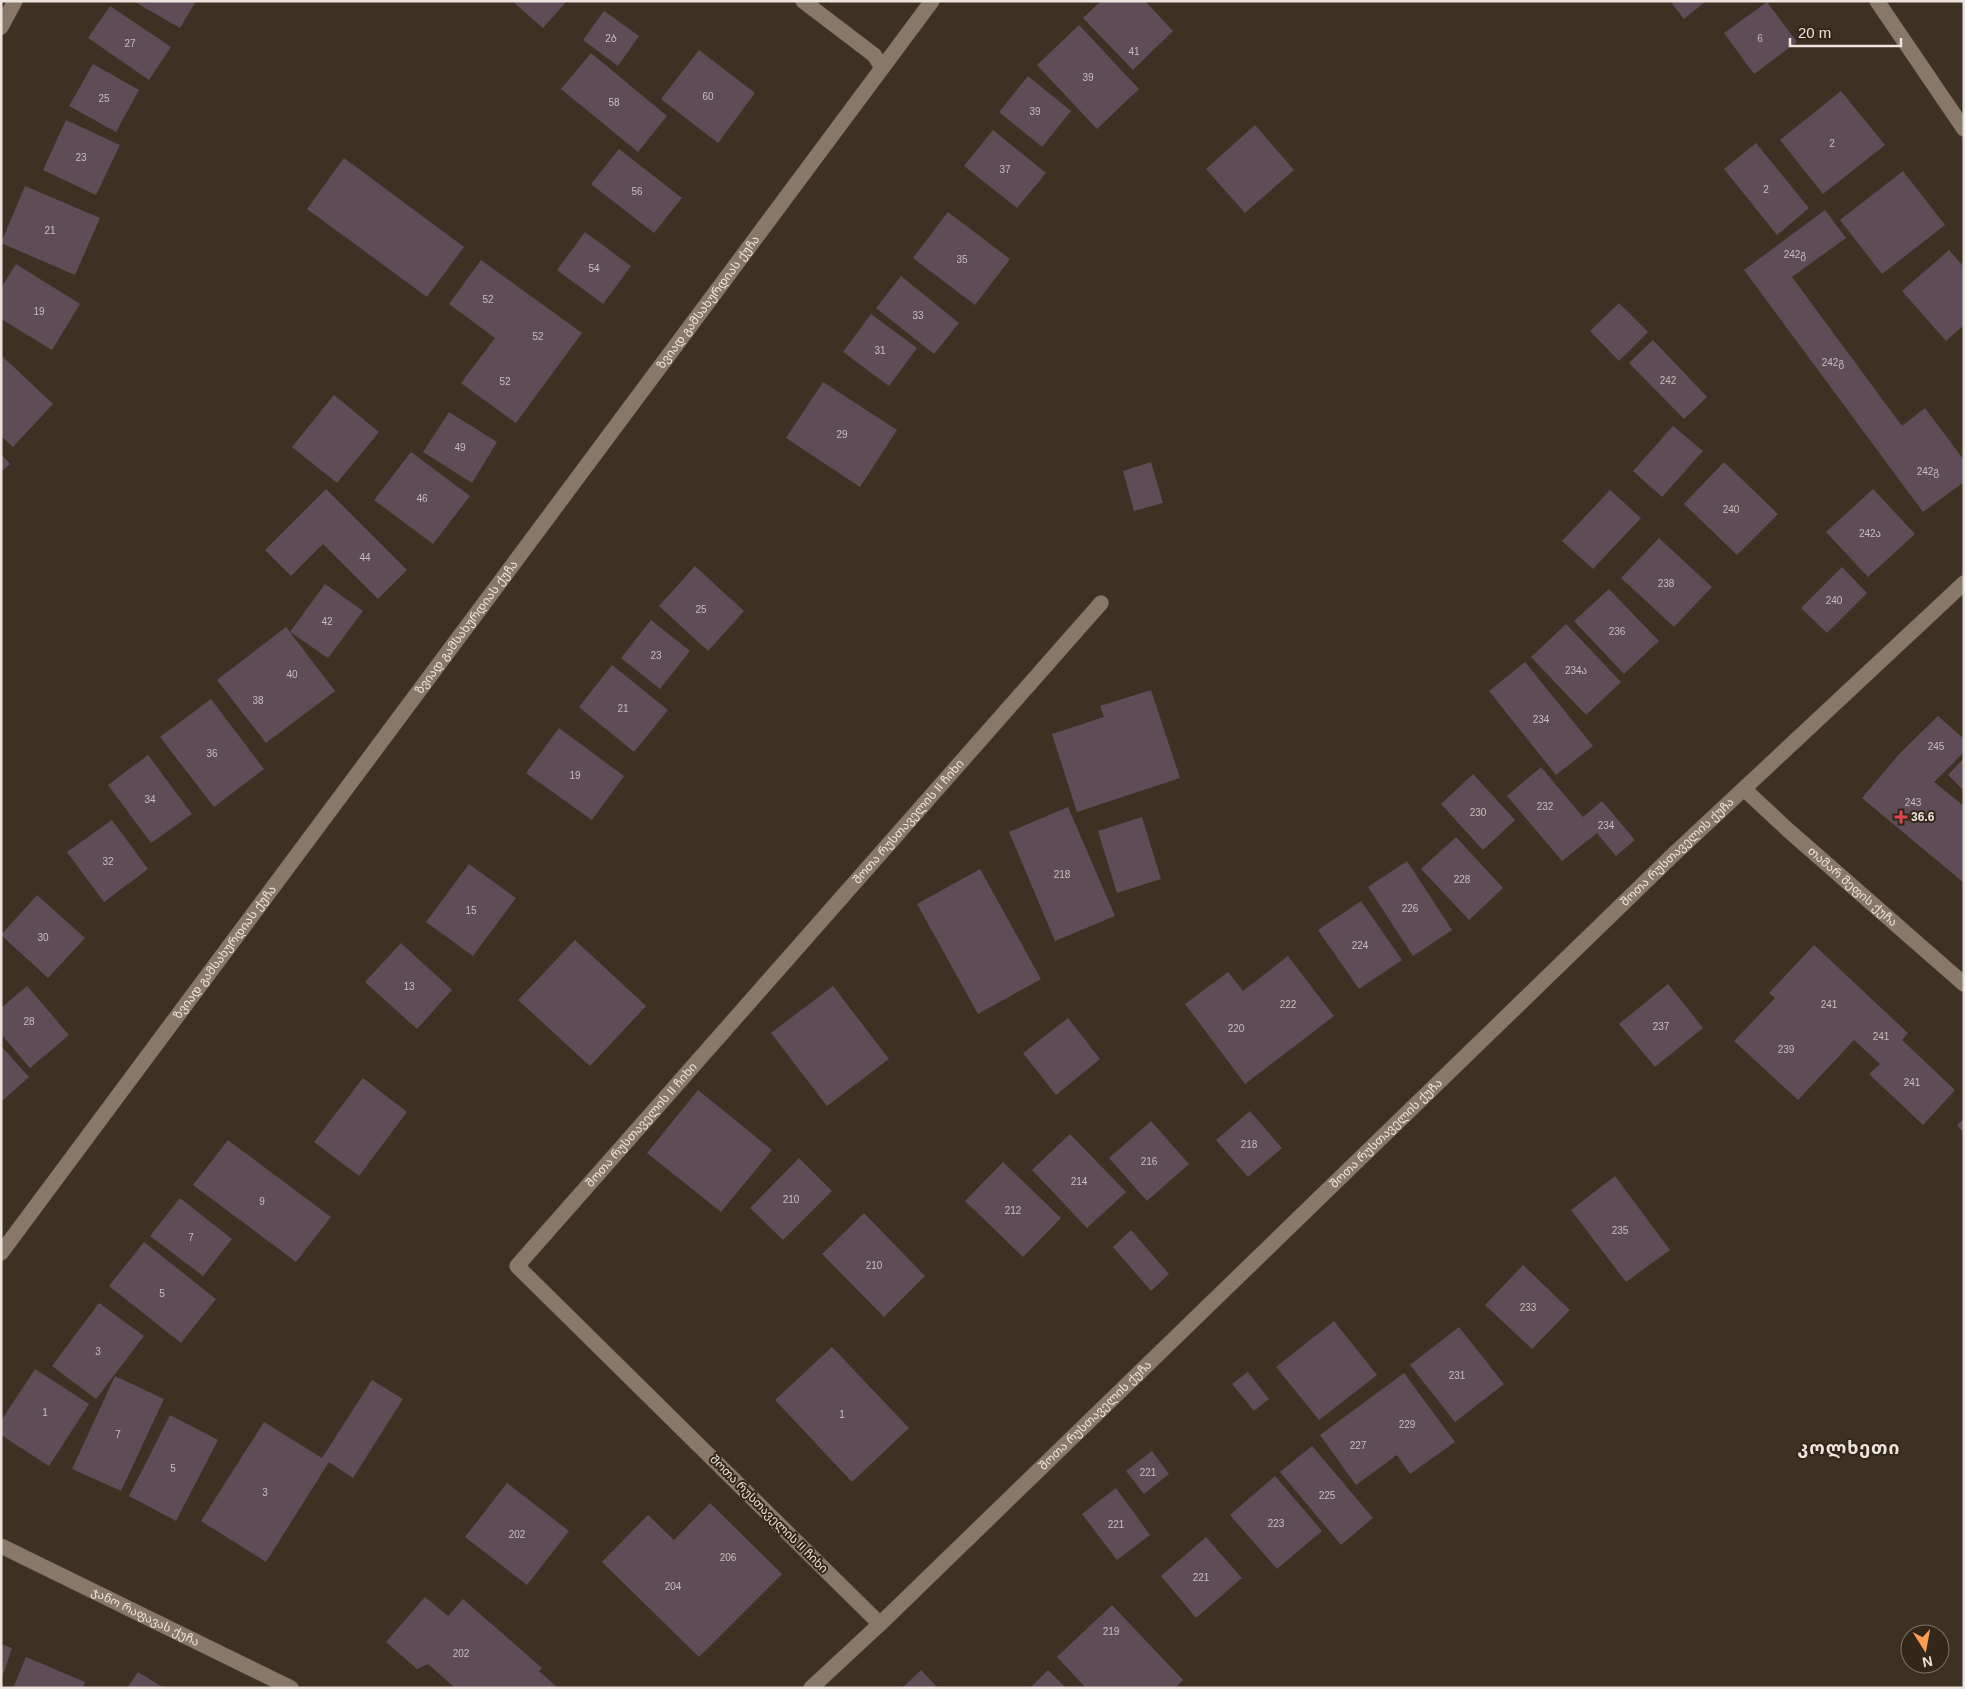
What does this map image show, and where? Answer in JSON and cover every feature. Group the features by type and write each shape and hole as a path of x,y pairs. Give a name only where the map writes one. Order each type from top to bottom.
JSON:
{"street":[{"path":"1,27 15,1"},
{"path":"803,1 874,55 882,68"},
{"name":"ზვიად გამსახურდიას ქუჩა","path":"1,1253 932,1"},
{"path":"1877,1 1964,129"},
{"name":"შოთა რუსთაველის ქუჩა","path":"811,1688 880,1624 1674,854 1964,583"},
{"name":"შოთა რუსთაველის II ჩიხი","path":"880,1624 517,1266 1101,602"},
{"name":"თამარ მეფის ქუჩა","path":"1744,789 1964,984"},
{"name":"ჯანო რაფავას ქუჩა","path":"1,1546 290,1688"}],"building":[{"path":"133,1 196,1 180,28"},
{"path":"512,1 567,1 543,28"},
{"path":"1101,1 1145,1 1173,31 1133,70 1083,18"},
{"path":"1670,1 1706,1 1684,19"},
{"path":"1767,2 1797,42 1754,74 1724,33"},
{"path":"110,6 171,47 149,80 88,38"},
{"path":"604,11 639,36 618,66 583,40"},
{"path":"1079,25 1139,89 1097,129 1037,65"},
{"path":"699,50 755,93 718,143 661,99"},
{"path":"591,53 667,116 638,152 561,89"},
{"path":"93,64 139,90 116,132 69,106"},
{"path":"1028,76 1071,111 1042,147 999,112"},
{"path":"1841,91 1885,145 1823,194 1780,140"},
{"path":"66,120 120,145 96,195 43,170"},
{"path":"1255,125 1294,170 1245,213 1206,169"},
{"path":"993,130 1046,173 1017,208 964,166"},
{"path":"1756,143 1809,208 1777,235 1724,169"},
{"path":"619,149 682,198 654,233 591,184"},
{"path":"344,158 464,247 427,297 307,209"},
{"path":"1903,171 1945,225 1882,274 1840,220"},
{"path":"25,186 100,218 75,275 1,243"},
{"path":"1825,210 1846,238 1792,277 1902,426 1925,408 1964,460 1964,482 1923,512 1744,270"},
{"path":"948,212 1010,259 975,305 913,258"},
{"path":"585,232 631,266 603,304 557,270"},
{"path":"1949,250 1964,267 1964,325 1946,341 1902,291"},
{"path":"481,260 582,333 516,423 461,383 495,338 449,304"},
{"path":"16,264 80,304 52,350 1,319 1,288"},
{"path":"901,276 959,323 934,354 876,308"},
{"path":"1619,303 1648,332 1619,361 1590,331"},
{"path":"871,314 917,348 889,386 843,352"},
{"path":"1653,340 1707,397 1684,419 1629,363"},
{"path":"1,355 53,404 13,447 1,436"},
{"path":"823,382 897,430 860,487 786,438"},
{"path":"334,395 379,432 337,483 292,447"},
{"path":"449,412 497,442 472,483 423,452"},
{"path":"1673,426 1703,451 1662,497 1633,471"},
{"path":"411,452 470,496 433,544 374,500"},
{"path":"1,454 10,464 1,472"},
{"path":"1151,462 1163,503 1134,511 1123,471"},
{"path":"1724,462 1778,514 1737,555 1684,504"},
{"path":"326,489 407,570 378,599 323,544 291,576 265,550"},
{"path":"1873,489 1915,534 1868,577 1826,532"},
{"path":"1610,490 1641,518 1593,569 1562,541"},
{"path":"1659,538 1712,587 1674,627 1621,578"},
{"path":"695,566 744,611 708,651 659,606"},
{"path":"1842,567 1867,593 1827,633 1801,608"},
{"path":"325,584 363,611 328,658 290,632"},
{"path":"1609,589 1659,641 1624,674 1574,621"},
{"path":"651,620 690,651 660,689 621,658"},
{"path":"1566,624 1621,682 1586,715 1531,657"},
{"path":"286,627 335,691 266,743 217,680"},
{"path":"1525,662 1593,746 1556,775 1489,691"},
{"path":"612,665 668,710 634,752 579,707"},
{"path":"1151,690 1180,778 1077,812 1052,734 1104,717 1100,706"},
{"path":"211,699 264,769 214,807 160,737"},
{"path":"1938,716 1964,739 1964,752 1934,782 1964,806 1964,883 1862,798 1900,753"},
{"path":"559,728 624,776 592,820 526,773"},
{"path":"148,755 192,814 151,843 108,785"},
{"path":"1964,758 1964,791 1948,775"},
{"path":"1541,767 1583,817 1602,801 1635,840 1616,856 1597,833 1562,861 1507,796"},
{"path":"1473,774 1515,820 1483,850 1441,804"},
{"path":"1068,807 1115,916 1055,941 1009,832"},
{"path":"1142,817 1161,879 1117,893 1098,831"},
{"path":"112,820 148,869 104,902 67,852"},
{"path":"1456,837 1503,888 1469,920 1421,869"},
{"path":"1407,861 1452,930 1413,956 1368,887"},
{"path":"469,864 516,898 473,956 426,922"},
{"path":"980,869 1041,979 978,1014 917,904"},
{"path":"37,895 85,938 48,978 1,935"},
{"path":"1361,901 1402,960 1359,989 1318,930"},
{"path":"575,940 646,1006 590,1066 518,1000"},
{"path":"401,943 452,990 417,1029 365,982"},
{"path":"1814,945 1908,1033 1902,1040 1955,1090 1923,1125 1869,1074 1880,1064 1854,1040 1798,1100 1734,1041 1775,998 1769,993"},
{"path":"1288,956 1334,1016 1245,1084 1185,1004 1228,972 1243,991"},
{"path":"1668,984 1703,1028 1655,1067 1619,1024"},
{"path":"27,986 69,1035 30,1068 1,1034 1,1008"},
{"path":"833,986 889,1059 827,1106 771,1033"},
{"path":"1068,1018 1100,1059 1056,1095 1023,1053"},
{"path":"1,1046 29,1077 1,1102"},
{"path":"363,1078 407,1112 359,1176 314,1142"},
{"path":"698,1090 772,1150 721,1212 647,1153"},
{"path":"1250,1111 1282,1148 1248,1177 1216,1140"},
{"path":"1964,1119 1964,1133 1957,1125"},
{"path":"1151,1121 1189,1164 1147,1201 1109,1158"},
{"path":"1070,1134 1126,1192 1087,1228 1032,1170"},
{"path":"228,1140 331,1217 296,1262 193,1185"},
{"path":"799,1158 832,1191 783,1240 750,1208"},
{"path":"1003,1162 1061,1218 1023,1257 965,1201"},
{"path":"1615,1176 1670,1250 1626,1282 1571,1210"},
{"path":"180,1198 232,1239 203,1276 150,1236"},
{"path":"864,1213 925,1276 884,1317 822,1254"},
{"path":"1131,1230 1169,1274 1151,1291 1113,1247"},
{"path":"144,1242 216,1299 181,1343 109,1286"},
{"path":"1523,1265 1570,1310 1532,1349 1485,1305"},
{"path":"99,1303 144,1336 96,1399 52,1366"},
{"path":"1334,1321 1377,1375 1319,1420 1276,1367"},
{"path":"1459,1327 1504,1384 1455,1422 1410,1365"},
{"path":"832,1347 909,1428 852,1482 775,1400"},
{"path":"35,1369 89,1404 49,1466 1,1435 1,1421"},
{"path":"1248,1372 1269,1399 1254,1411 1232,1384"},
{"path":"1404,1373 1455,1442 1410,1474 1397,1455 1356,1485 1320,1435"},
{"path":"115,1376 164,1399 121,1491 72,1469"},
{"path":"372,1380 403,1399 353,1478 329,1462 266,1562 201,1521 264,1422 322,1458"},
{"path":"170,1415 218,1440 176,1521 129,1496"},
{"path":"1312,1446 1373,1518 1341,1545 1280,1472"},
{"path":"1152,1451 1169,1474 1144,1494 1126,1471"},
{"path":"1275,1476 1322,1531 1277,1569 1230,1515"},
{"path":"507,1483 569,1531 527,1585 465,1537"},
{"path":"1116,1488 1150,1535 1117,1560 1082,1514"},
{"path":"710,1503 782,1574 699,1657 602,1562 648,1515 674,1540"},
{"path":"1206,1537 1242,1578 1196,1618 1161,1576"},
{"path":"425,1597 448,1616 463,1599 542,1668 539,1671 558,1688 455,1688 428,1664 417,1669 386,1642"},
{"path":"1112,1605 1183,1680 1175,1688 1086,1688 1057,1657"},
{"path":"1,1644 12,1648 2,1678 1,1678"},
{"path":"26,1657 85,1682 83,1688 13,1688"},
{"path":"921,1670 938,1688 902,1688"},
{"path":"1048,1670 1066,1688 1030,1688"},
{"path":"138,1672 164,1688 127,1688"}],"place":[{"name":"36.6","path":"1901,817"}],"district":[{"name":"კოლხეთი","path":"1849,1448"}]}
